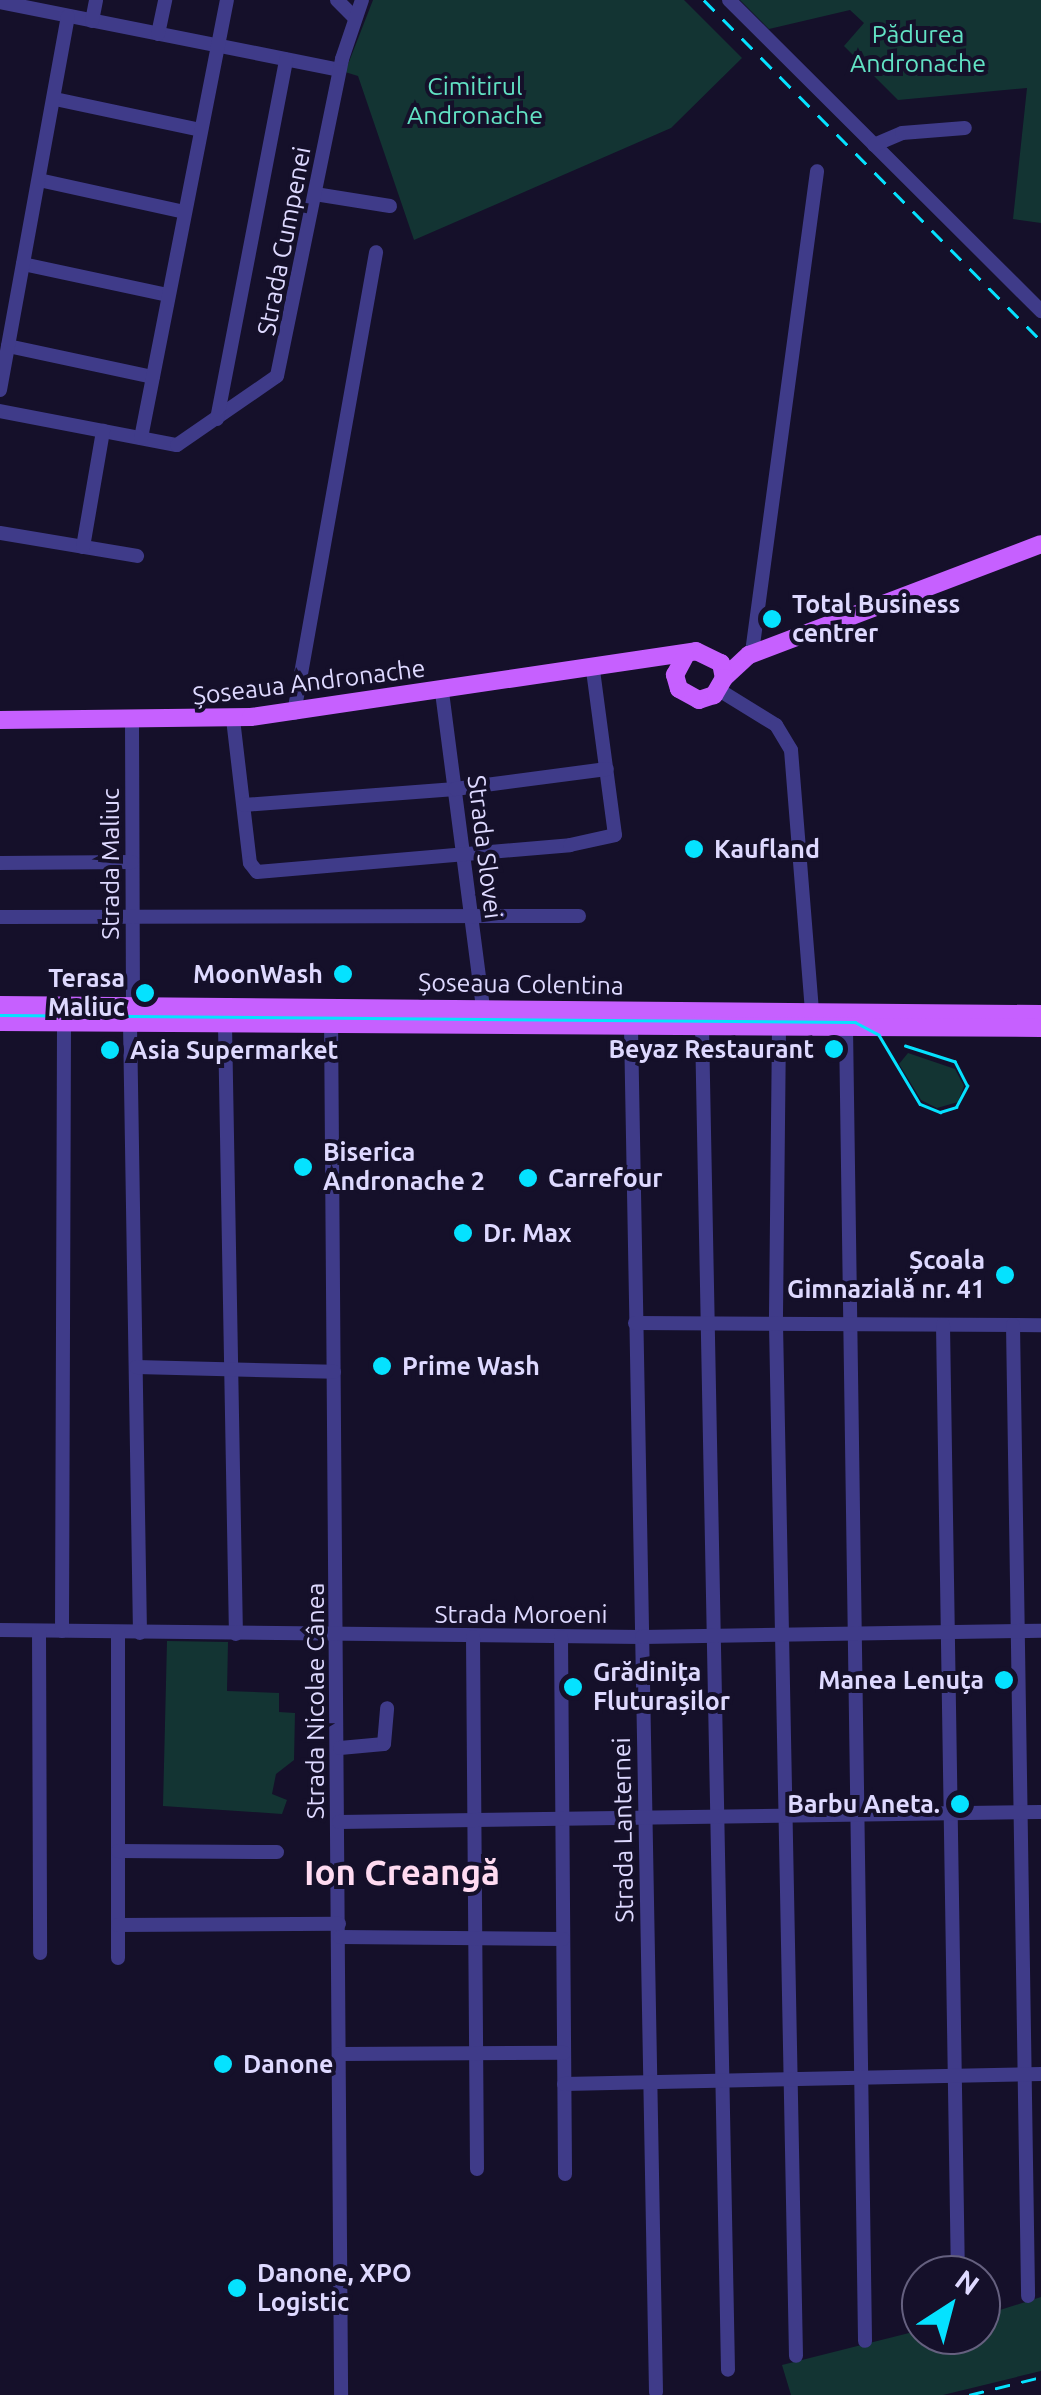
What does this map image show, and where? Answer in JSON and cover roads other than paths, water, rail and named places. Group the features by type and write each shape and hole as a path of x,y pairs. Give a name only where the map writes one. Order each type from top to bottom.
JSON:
{"main road":[{"name":"Șoseaua Andronache","path":"622,666 656,670 699,700 722,684 741,658 1041,544"},
{"name":"Șoseaua Andronache","path":"0,720 232,719 294,713 796,638"},
{"path":"676,682 694,653 716,658 722,684"},
{"name":"Șoseaua Colentina","path":"0,1005 225,1026 1041,1028"},
{"name":"Șoseaua Colentina","path":"0,1022 64,1023 331,1006 1041,1014"}],"street":[{"path":"92,21 96,0"},
{"path":"158,34 165,0"},
{"path":"0,410 142,438 227,0"},
{"path":"337,0 355,18"},
{"name":"Strada Cumpenei","path":"142,438 180,444 282,369 339,70 362,0"},
{"path":"729,0 1041,311"},
{"path":"0,2 339,70"},
{"path":"0,390 68,16"},
{"path":"217,419 286,60"},
{"path":"56,98 201,130"},
{"path":"874,145 902,133 965,128"},
{"path":"753,645 818,170"},
{"path":"39,180 185,212"},
{"path":"315,194 390,206"},
{"path":"294,713 376,252"},
{"path":"22,264 168,295"},
{"path":"8,346 154,377"},
{"path":"83,547 103,430"},
{"path":"0,533 137,556"},
{"path":"232,719 254,870 464,859 612,838 593,670"},
{"path":"722,684 776,726 791,750 812,1012"},
{"name":"Strada Slovei","path":"442,692 483,1009"},
{"name":"Strada Maliuc","path":"132,721 140,1633"},
{"path":"244,804 455,789 606,769"},
{"path":"0,863 132,862"},
{"path":"0,917 579,916"},
{"name":"Strada Nicolae Cânea","path":"331,1006 340,1748 342,2395"},
{"path":"62,1631 64,1023"},
{"path":"225,1026 236,1634"},
{"name":"Strada Lanternei","path":"631,1028 656,2392"},
{"path":"702,1028 703,1324 728,2370"},
{"path":"778,1028 776,1324 796,2356"},
{"path":"846,1028 850,1633 865,2341"},
{"path":"635,1323 1041,1325"},
{"path":"943,1325 958,2255"},
{"path":"1013,1325 1028,2296"},
{"path":"136,1367 334,1372"},
{"name":"Strada Moroeni","path":"0,1630 561,1637 1041,1631"},
{"path":"40,1631 40,1953"},
{"path":"118,1633 118,1958"},
{"path":"473,1636 477,2169"},
{"path":"561,1637 565,2174"},
{"path":"340,1748 384,1744 387,1708"},
{"path":"339,1822 1041,1812"},
{"path":"118,1851 276,1852"},
{"path":"118,1924 563,1939"},
{"path":"340,2054 564,2054"},
{"path":"564,2084 1041,2074"}],"tram line":[{"path":"0,1015 855,1022 879,1035 920,1104 940,1112 956,1107 967,1086 955,1062 905,1046"}],"railway":[{"path":"704,0 1041,340"},
{"path":"969,2395 1041,2377"}],"place":[{"name":"Total Business centrer","path":"772,619"},
{"name":"Kaufland","path":"694,849"},
{"name":"MoonWash","path":"343,974"},
{"name":"Terasa Maliuc","path":"145,993"},
{"name":"Beyaz Restaurant","path":"834,1049"},
{"name":"Asia Supermarket","path":"110,1050"},
{"name":"Biserica Andronache 2","path":"303,1167"},
{"name":"Carrefour","path":"528,1178"},
{"name":"Dr. Max","path":"463,1233"},
{"name":"Școala Gimnazială nr. 41","path":"1005,1275"},
{"name":"Prime Wash","path":"382,1366"},
{"name":"Manea Lenuța","path":"1004,1680"},
{"name":"Grădinița Fluturașilor","path":"573,1687"},
{"name":"Barbu Aneta.","path":"960,1804"},
{"name":"Danone","path":"223,2064"},
{"name":"Danone, XPO Logistic","path":"237,2288"}],"district":[{"name":"Ion Creangă","path":"402,1872"}],"park label":[{"name":"Pădurea Andronache","path":"918,50"},
{"name":"Cimitirul Andronache","path":"475,102"}]}
